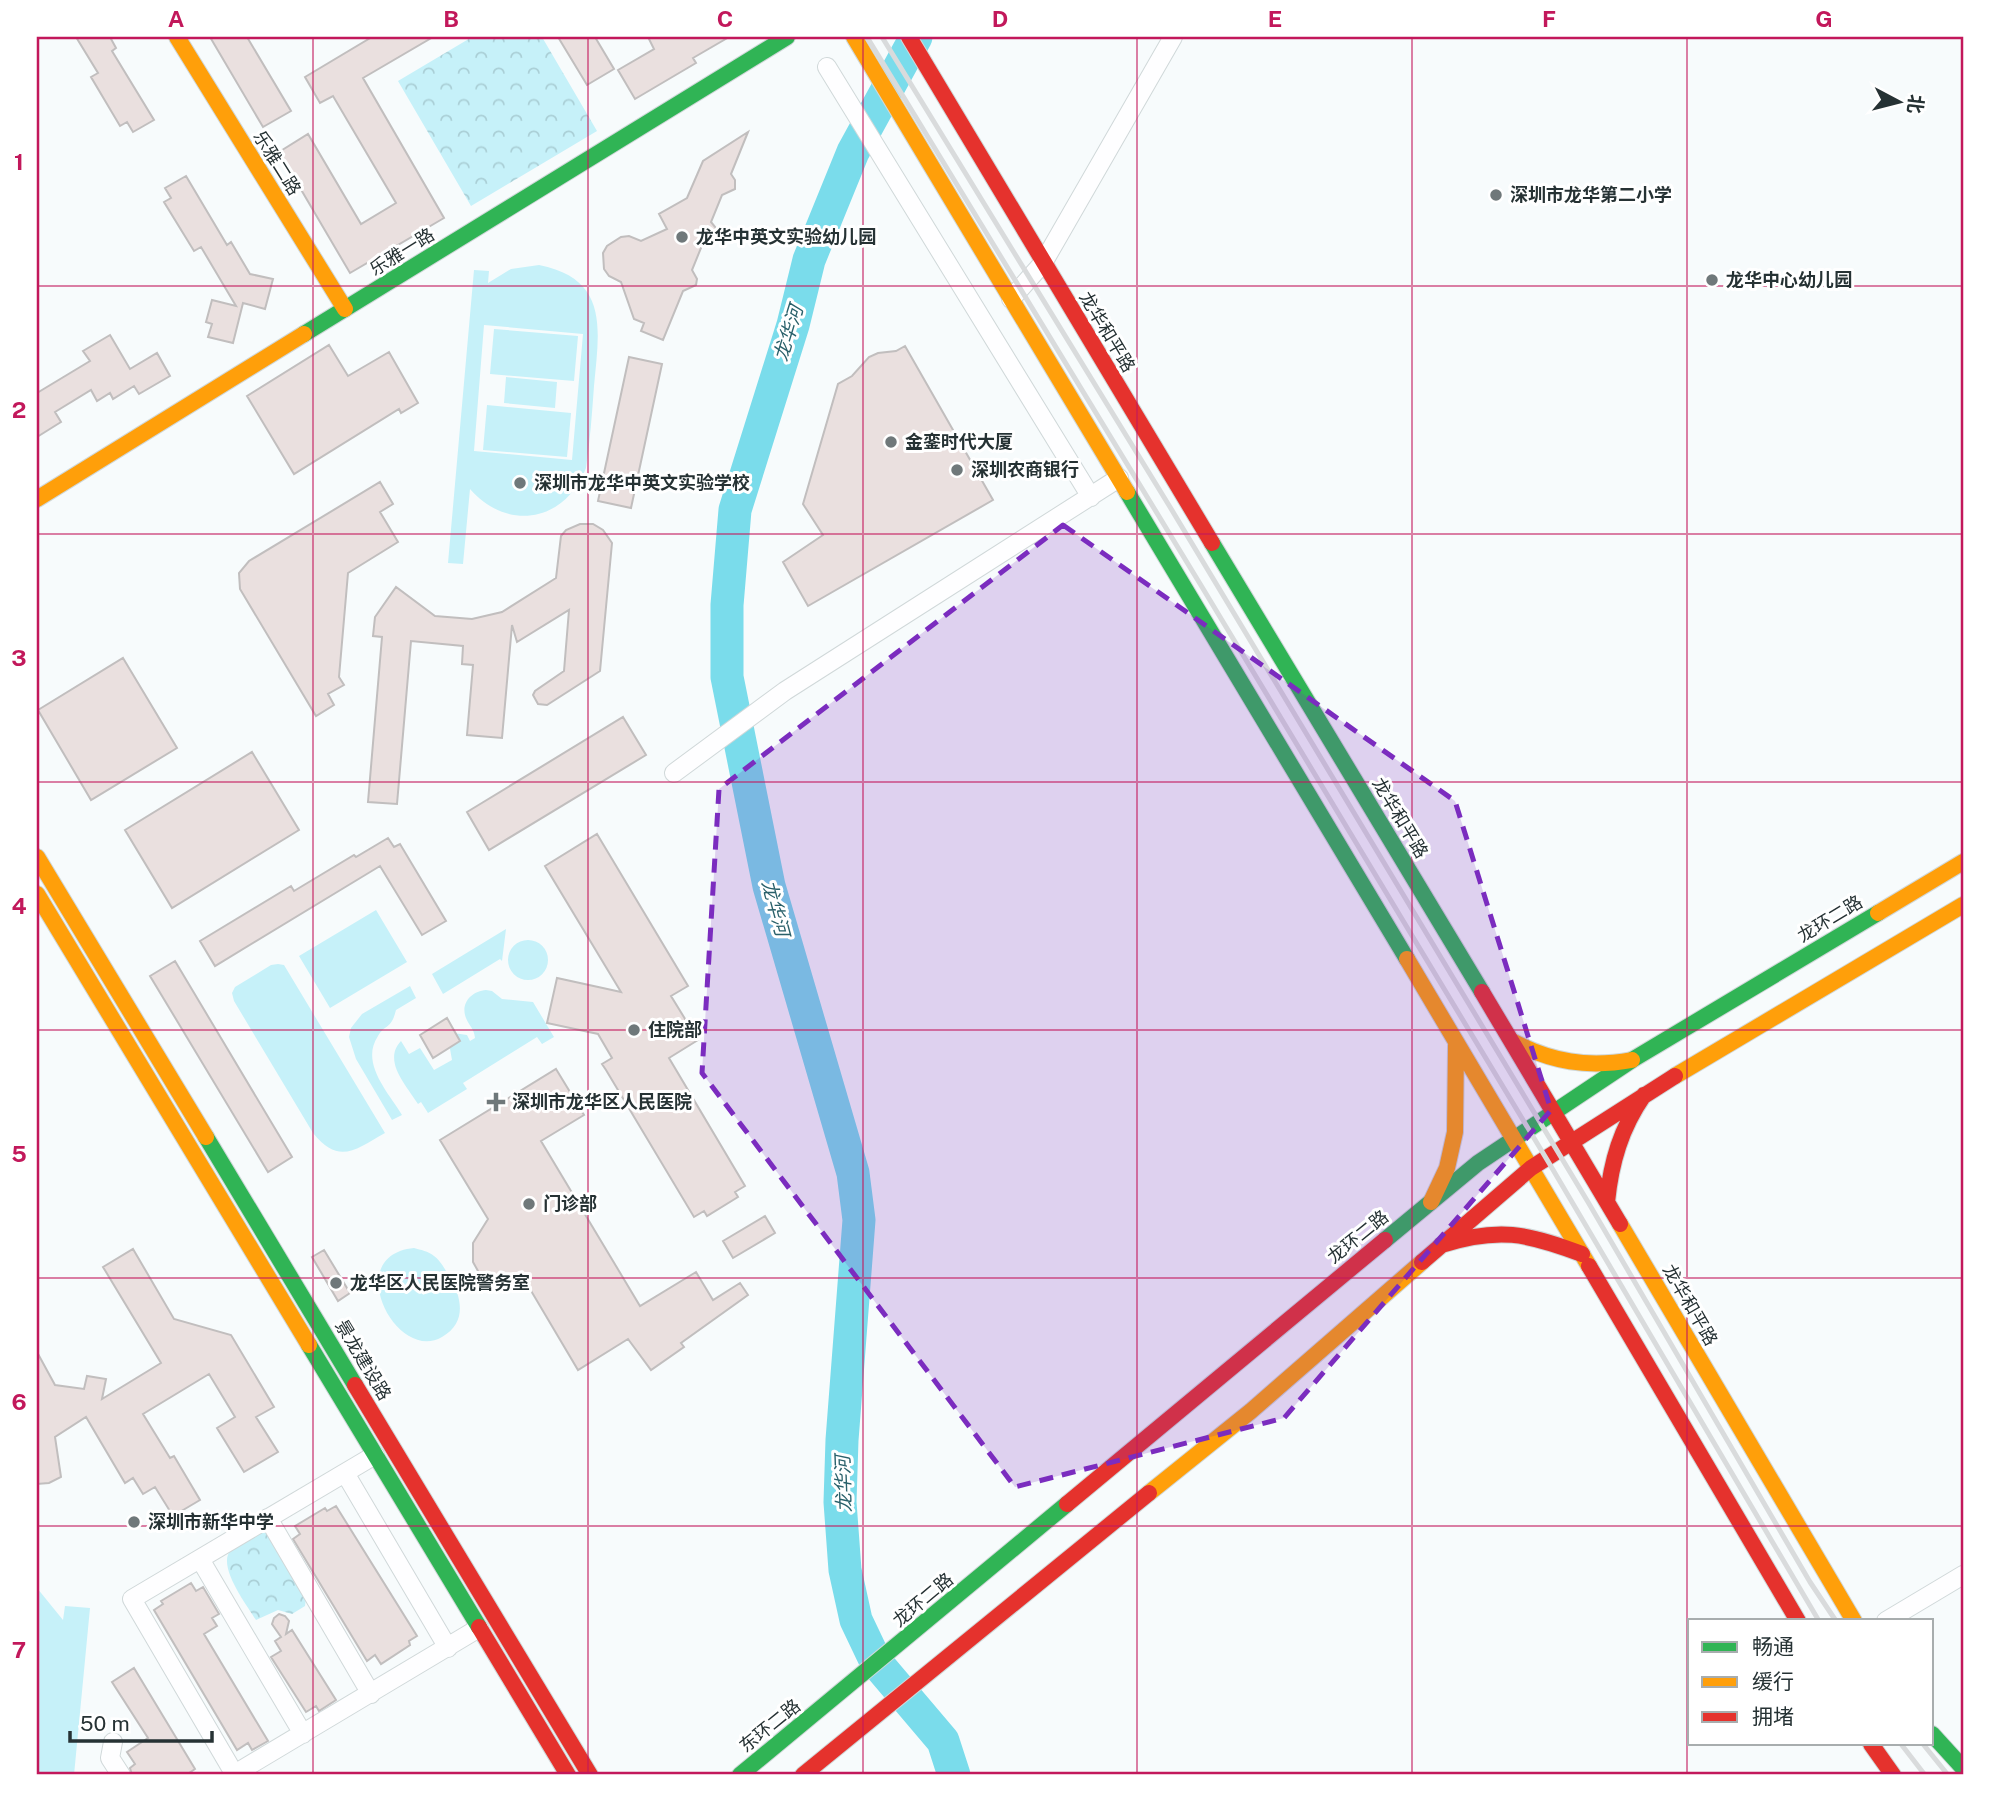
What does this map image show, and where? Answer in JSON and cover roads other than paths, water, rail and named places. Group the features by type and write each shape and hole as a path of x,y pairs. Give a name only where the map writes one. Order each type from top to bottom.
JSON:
{"main road":[{"name":"乐雅二路","path":"177,37 345,309"},
{"name":"乐雅一路","path":"37,499 787,37"},
{"path":"854,37 1514,1138 1797,1619"},
{"name":"龙华和平路","path":"909,37 1554,1111 1853,1619"},
{"name":"景龙建设路","path":"37,857 590,1775"},
{"name":"龙环二路","path":"825,1706 1432,1202 1514,1138 1632,1060 1963,862"},
{"path":"37,894 568,1775"},
{"path":"803,1775 1251,1411 1531,1168 1644,1095 1963,905"},
{"path":"1512,1041 1531,1053 1558,1062 1590,1067 1610,1066 1632,1060"},
{"path":"1432,1202 1447,1168 1455,1132 1456,1043"},
{"path":"1607,1202 1613,1157 1621,1132 1644,1095"},
{"path":"1441,1245 1468,1236 1517,1233 1547,1240 1582,1254"},
{"name":"东环二路","path":"740,1775 825,1706"},
{"path":"1934,1736 1963,1768"},
{"path":"1872,1745 1894,1775"}],"street":[{"path":"1011,299 1043,263 1173,37"},
{"path":"827,67 1091,497"},
{"path":"674,773 785,691 1119,478"},
{"path":"375,1455 132,1599 234,1775 479,1628"},
{"path":"345,1473 448,1648"},
{"path":"268,1518 371,1694"},
{"path":"200,1559 303,1734"},
{"path":"1889,1619 1963,1575"},
{"path":"113,1742 110,1758 121,1775"}],"waterway":[{"name":"龙华河","path":"916,37 853,152 809,260 793,325 735,510 727,605 727,677 769,886 853,1173 859,1220 842,1440 840,1502 845,1570 856,1620 876,1662 943,1741 954,1775"}],"railway":[{"path":"867,37 1549,1163 1818,1619"},
{"path":"882,37 1170,507 1588,1202 1810,1582 1835,1619"},
{"path":"1902,1745 1925,1775"},
{"path":"1924,1745 1948,1775"}],"place":[{"name":"深圳市龙华第二小学","path":"1496,195"},
{"name":"龙华中英文实验幼儿园","path":"682,237"},
{"name":"龙华中心幼儿园","path":"1712,280"},
{"name":"金銮时代大厦","path":"891,442"},
{"name":"深圳农商银行","path":"957,470"},
{"name":"深圳市龙华中英文实验学校","path":"520,483"},
{"name":"住院部","path":"634,1030"},
{"name":"深圳市龙华区人民医院","path":"496,1102"},
{"name":"门诊部","path":"529,1204"},
{"name":"龙华区人民医院警务室","path":"336,1283"},
{"name":"深圳市新华中学","path":"134,1522"}]}
